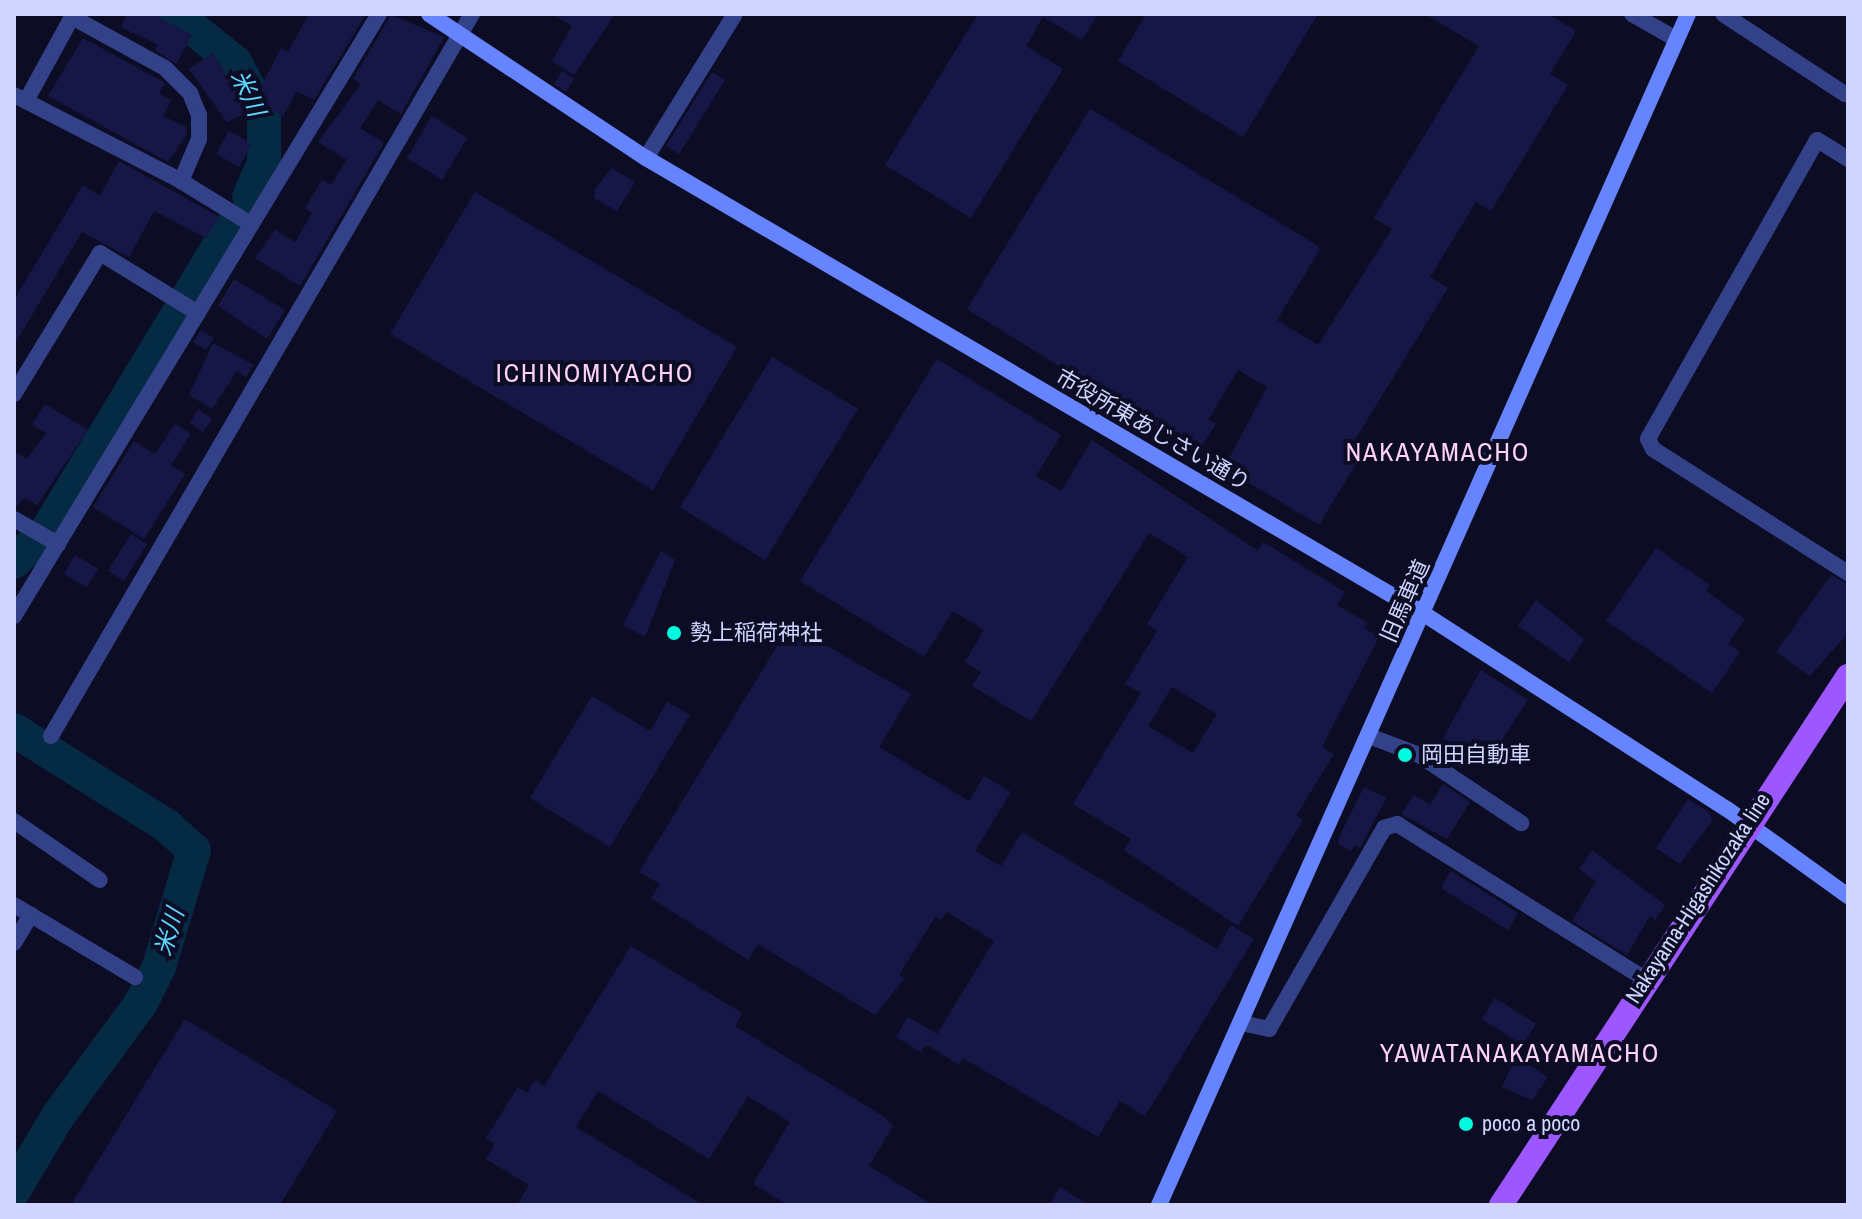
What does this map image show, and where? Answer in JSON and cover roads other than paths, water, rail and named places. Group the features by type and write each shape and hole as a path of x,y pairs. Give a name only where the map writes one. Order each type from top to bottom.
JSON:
{"main road":[{"name":"Nakayama-Higashikozaka line","path":"1501,1205 1645,979 1848,676"}],"street":[{"path":"14,616 379,14"},
{"name":"市役所東あじさい通り","path":"429,14 460,32 550,99 646,158 1424,614 1747,824 1848,896"},
{"path":"51,736 472,14"},
{"path":"646,158 735,14"},
{"path":"1632,14 1676,39"},
{"name":"旧馬車道","path":"1159,1205 1688,14"},
{"path":"1723,14 1845,94"},
{"path":"181,181 199,139 199,115 190,93 165,68 72,17 20,98 181,181 251,224"},
{"path":"1848,159 1817,140 1648,439 1653,449 1848,573"},
{"path":"14,394 100,253 198,313"},
{"path":"14,519 58,544"},
{"path":"1369,736 1419,755 1521,823"},
{"path":"14,821 100,880"},
{"path":"1241,1023 1269,1029 1384,828 1397,824 1645,979"},
{"path":"14,905 135,977"},
{"path":"14,943 31,915"}],"waterway":[{"name":"米川","path":"175,14 235,62 264,117 264,163 249,196"},
{"name":"米川","path":"188,297 229,229"},
{"name":"米川","path":"49,527 180,311"},
{"name":"米川","path":"14,562 33,543"},
{"name":"米川","path":"14,730 167,826 194,850 159,967 141,1003 58,1116 14,1190"}],"place":[{"name":"勢上稲荷神社","path":"674,633"},
{"name":"岡田自動車","path":"1405,755"},
{"name":"poco a poco","path":"1466,1124"}],"district":[{"name":"ICHINOMIYACHO","path":"595,373"},
{"name":"NAKAYAMACHO","path":"1438,452"},
{"name":"YAWATANAKAYAMACHO","path":"1520,1053"}]}
